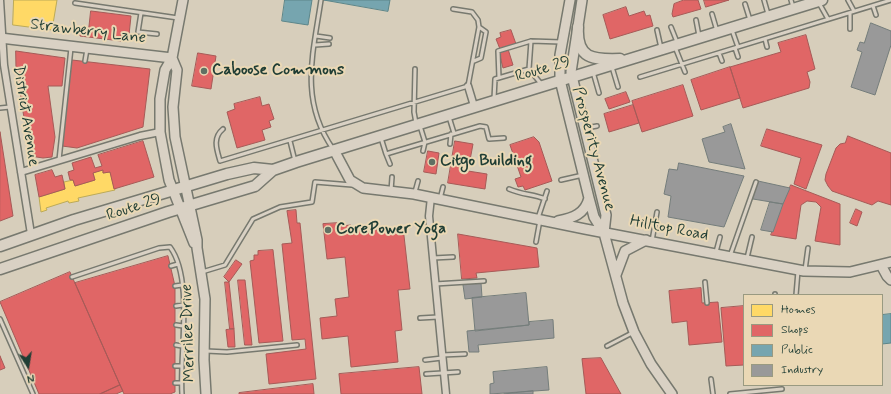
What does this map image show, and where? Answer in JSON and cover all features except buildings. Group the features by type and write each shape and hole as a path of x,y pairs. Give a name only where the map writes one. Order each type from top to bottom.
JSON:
{"main road":[{"name":"Route 29","path":"0,268 255,186 273,170 296,162 418,123 751,22 769,16 793,4 820,1"},
{"path":"578,26 580,46 587,56 602,59 632,58"},
{"name":"Route 29","path":"0,246 32,234 185,186 254,168 273,170"}],"street":[{"name":"District Avenue","path":"0,0 1,38 10,106 32,234"},
{"path":"183,0 172,58 177,70 174,107 175,137 185,186 185,208"},
{"name":"Prosperity Avenue","path":"570,0 562,42 559,66 560,80 589,198 594,217 604,233 615,277 634,332 651,364 672,394"},
{"name":"Prosperity Avenue","path":"582,0 571,64 572,77 606,215 604,233"},
{"name":"Strawberry Lane","path":"1,38 172,58"},
{"name":"Merrilee Drive","path":"172,58 165,70 160,99 160,132 164,164 172,190 193,221 197,240 196,248"},
{"path":"468,86 474,106"},
{"path":"21,172 91,148 160,132"},
{"path":"334,150 350,180 363,188"},
{"name":"Hilltop Road","path":"363,188 414,194 801,271 846,273 891,262"},
{"path":"435,198 429,216 446,394"},
{"path":"554,221 572,218 579,214 586,207 589,198"},
{"name":"Merrilee Drive","path":"185,208 185,224 196,248 201,272 206,318 204,351 206,394"},
{"path":"615,277 625,251 649,241"},
{"path":"881,265 891,280"}],"lane":[{"path":"321,0 314,45 310,86 322,131 334,150"},
{"path":"764,0 769,16"},
{"path":"848,0 854,11"},
{"path":"640,77 873,6 878,2 891,0"},
{"path":"820,1 828,19"},
{"path":"75,3 180,19"},
{"path":"745,4 751,22"},
{"path":"873,6 876,15"},
{"path":"223,129 218,133 216,144 220,162 468,86 474,61 479,27 478,20 472,12 453,9"},
{"path":"141,13 138,32 157,34"},
{"path":"850,13 850,29"},
{"path":"712,14 717,32"},
{"path":"696,20 699,37"},
{"path":"474,61 480,59 486,32 479,27"},
{"path":"671,27 685,72"},
{"path":"731,28 738,57"},
{"path":"657,30 661,49"},
{"path":"316,36 330,38"},
{"path":"765,39 767,47"},
{"path":"499,78 498,51 531,41 562,42"},
{"path":"531,41 530,69 543,85"},
{"path":"314,45 329,44"},
{"path":"59,160 58,155 72,46"},
{"path":"85,61 87,48"},
{"path":"719,53 722,61"},
{"path":"612,65 618,87"},
{"path":"415,69 414,103 418,123 425,142 423,151"},
{"path":"494,100 495,79 530,69"},
{"path":"593,71 599,93"},
{"path":"0,108 10,106"},
{"path":"448,114 453,133 450,144"},
{"path":"386,154 453,133 483,126 486,127 489,139 504,138"},
{"path":"584,129 597,126"},
{"path":"380,136 390,164"},
{"path":"290,141 296,162"},
{"path":"561,180 583,174"},
{"path":"391,191 392,177"},
{"path":"414,194 418,181"},
{"path":"201,272 225,265 233,254 248,224 253,219 280,207 312,202 315,182 363,188"},
{"path":"730,256 756,182"},
{"path":"435,198 443,187"},
{"path":"509,189 523,195 537,196 545,199"},
{"path":"536,242 539,218 547,191"},
{"path":"649,241 657,212"},
{"path":"715,254 720,237"},
{"path":"746,259 752,237"},
{"path":"72,277 165,246 170,247 176,255 182,285 182,394"},
{"path":"796,294 808,248"},
{"path":"433,258 453,257"},
{"path":"170,266 178,264"},
{"path":"435,284 484,281"},
{"path":"705,282 707,303"},
{"path":"175,286 182,285"},
{"path":"176,306 183,305"},
{"path":"420,318 438,317"},
{"path":"0,319 33,394"},
{"path":"176,325 183,326"},
{"path":"606,346 634,332"},
{"path":"176,345 182,346"},
{"path":"204,351 227,352 297,345"},
{"path":"425,360 465,354"},
{"path":"175,366 182,366"},
{"path":"426,374 458,372"},
{"path":"712,379 713,394"},
{"path":"175,383 182,383"},
{"path":"730,394 782,389"}],"place":[{"name":"Caboose Commons","path":"204,71"},
{"name":"Citgo Building","path":"432,162"},
{"name":"CorePower Yoga","path":"328,230"}]}
